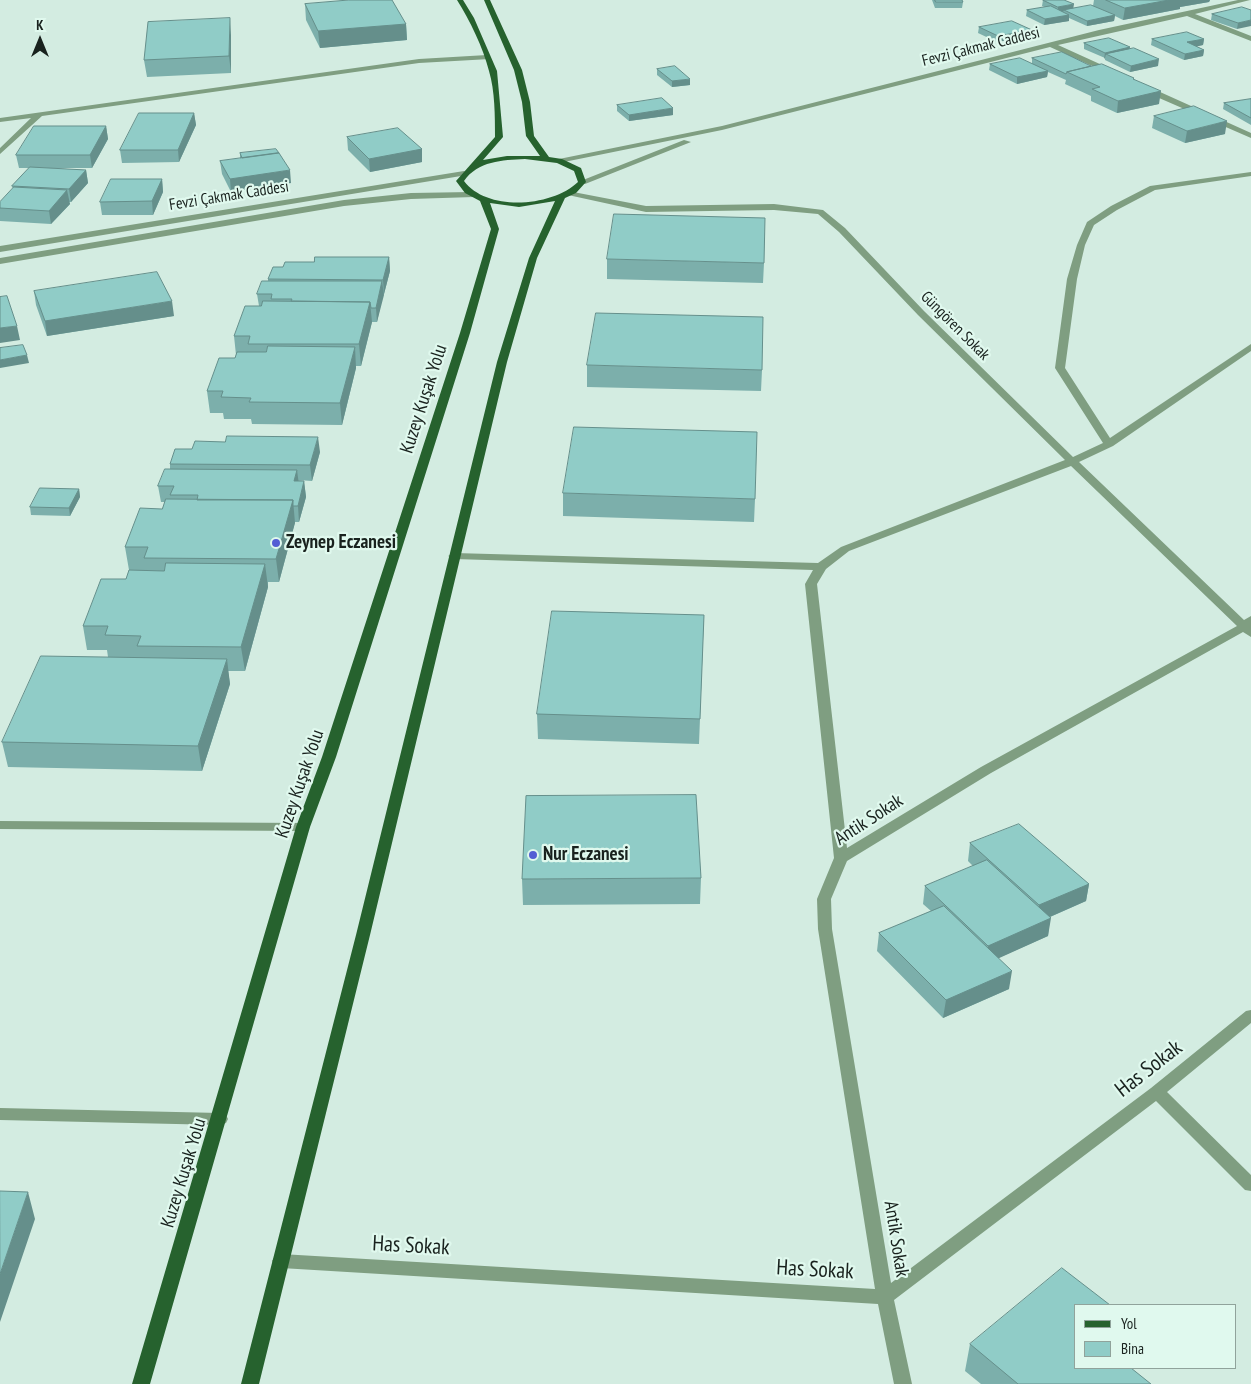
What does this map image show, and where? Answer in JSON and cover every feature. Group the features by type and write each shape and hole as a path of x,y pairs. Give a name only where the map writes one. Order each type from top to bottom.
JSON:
{"main road":[{"path":"460,0 471,18 493,71 499,121 499,137 473,166 464,173"},
{"path":"487,0 518,70 526,102 530,136 545,158"},
{"path":"473,166 506,158 545,158 559,161 578,170 582,182 579,188 566,196 536,203 509,204 478,198"},
{"name":"Kuzey Kuşak Yolu","path":"140,1384 220,1119 304,827 329,757 471,314 495,229 478,198 462,188 460,181 464,173"},
{"path":"250,1384 363,935 502,362 530,267 566,196"}],"street":[{"name":"Fevzi Çakmak Caddesi","path":"722,128 1051,45 1095,32 1189,14 1247,0"},
{"path":"1189,14 1251,38"},
{"path":"1051,45 1114,74"},
{"path":"0,120 419,61 487,57"},
{"path":"1142,86 1251,136"},
{"path":"0,152 40,114"},
{"path":"559,161 722,128"},
{"path":"582,182 722,128"},
{"name":"Fevzi Çakmak Caddesi","path":"0,249 464,173"},
{"path":"1109,444 1060,368 1072,279 1081,245 1090,224 1114,208 1153,188 1251,174"},
{"path":"0,261 344,203 411,196 478,198"},
{"name":"Güngören Sokak","path":"566,196 646,210 750,207 820,212 842,230 921,313 1073,461 1249,627"},
{"path":"841,858 811,584 821,567 845,549 1073,461 1109,444 1251,348"},
{"path":"454,556 821,567"},
{"name":"Antik Sokak","path":"903,1384 886,1297 825,929 824,899 841,858 986,770 1249,627"},
{"path":"0,825 304,827"},
{"name":"Has Sokak","path":"281,1261 886,1297 1157,1092 1251,1015"},
{"path":"1157,1092 1251,1185"},
{"path":"0,1114 220,1119"}],"building":[{"path":"349,0 392,0 406,24 318,31 305,4"},
{"path":"935,0 962,0 963,2 936,2"},
{"path":"1043,0 1064,0 1074,4 1058,7"},
{"path":"1106,0 1169,0 1125,8"},
{"path":"1091,5 1115,15 1087,21 1064,10"},
{"path":"1051,6 1069,15 1045,19 1027,10"},
{"path":"1242,7 1251,10 1251,20 1238,23 1212,14"},
{"path":"230,18 229,56 144,60 148,22"},
{"path":"1012,21 1032,30 998,36 979,27"},
{"path":"1187,32 1204,39 1187,42 1204,50 1185,54 1152,39"},
{"path":"1109,38 1130,47 1105,53 1084,43"},
{"path":"1134,48 1159,59 1131,66 1106,54"},
{"path":"1062,52 1091,66 1067,72 1066,74 1032,58"},
{"path":"1020,58 1048,71 1017,77 990,64"},
{"path":"1102,64 1161,91 1118,101 1092,89 1100,87 1067,72"},
{"path":"675,66 690,79 672,81 657,69"},
{"path":"662,98 673,108 629,115 617,105"},
{"path":"1251,99 1251,118 1224,103"},
{"path":"1194,106 1227,121 1187,131 1154,116"},
{"path":"139,113 194,113 178,150 120,150"},
{"path":"34,126 106,126 90,155 16,155"},
{"path":"398,128 422,149 369,159 347,137"},
{"path":"276,149 279,153 242,158 240,153"},
{"path":"279,153 290,170 230,179 220,161"},
{"path":"30,167 86,170 69,189 12,186"},
{"path":"111,179 162,179 152,201 100,202"},
{"path":"14,187 67,190 49,211 0,208 0,202"},
{"path":"614,214 765,218 764,263 607,259"},
{"path":"315,257 389,257 383,280 268,279 273,267 283,267 285,262 314,262"},
{"path":"157,272 172,301 45,321 34,291"},
{"path":"262,281 382,281 376,308 371,308 370,302 271,299 272,294 257,294"},
{"path":"7,296 17,326 0,328 0,297"},
{"path":"263,301 370,302 359,344 248,344 250,336 234,336 245,306 261,306"},
{"path":"596,313 763,317 762,370 587,365"},
{"path":"23,345 27,355 0,360 0,348"},
{"path":"268,346 355,347 340,403 249,402 251,398 221,397 223,391 207,391 219,358 235,358 237,352 266,352"},
{"path":"574,427 757,432 755,499 563,493"},
{"path":"227,436 318,437 310,465 170,464 175,449 192,449 195,441 225,442"},
{"path":"165,469 297,470 294,481 304,481 298,506 293,506 293,500 197,500 198,495 170,495 174,486 158,486"},
{"path":"40,488 79,489 69,508 30,507"},
{"path":"166,499 293,500 276,559 144,558 148,547 125,547 140,508 162,509"},
{"path":"166,563 265,564 241,647 137,646 141,636 105,635 108,626 83,626 101,579 126,579 129,570 164,571"},
{"path":"552,611 704,615 700,719 537,714"},
{"path":"41,656 227,659 198,746 2,742"},
{"path":"696,795 701,878 522,879 526,796"},
{"path":"1019,824 1089,884 1039,905 970,843"},
{"path":"987,860 1051,918 988,946 925,886"},
{"path":"944,906 1012,971 946,1000 879,933"},
{"path":"0,1191 28,1192 0,1274"},
{"path":"1062,1268 1109,1304 1074,1304 1074,1369 1132,1369 1151,1384 1018,1384 970,1344"}],"place":[{"name":"Zeynep Eczanesi","path":"276,543"},
{"name":"Nur Eczanesi","path":"533,855"}]}
